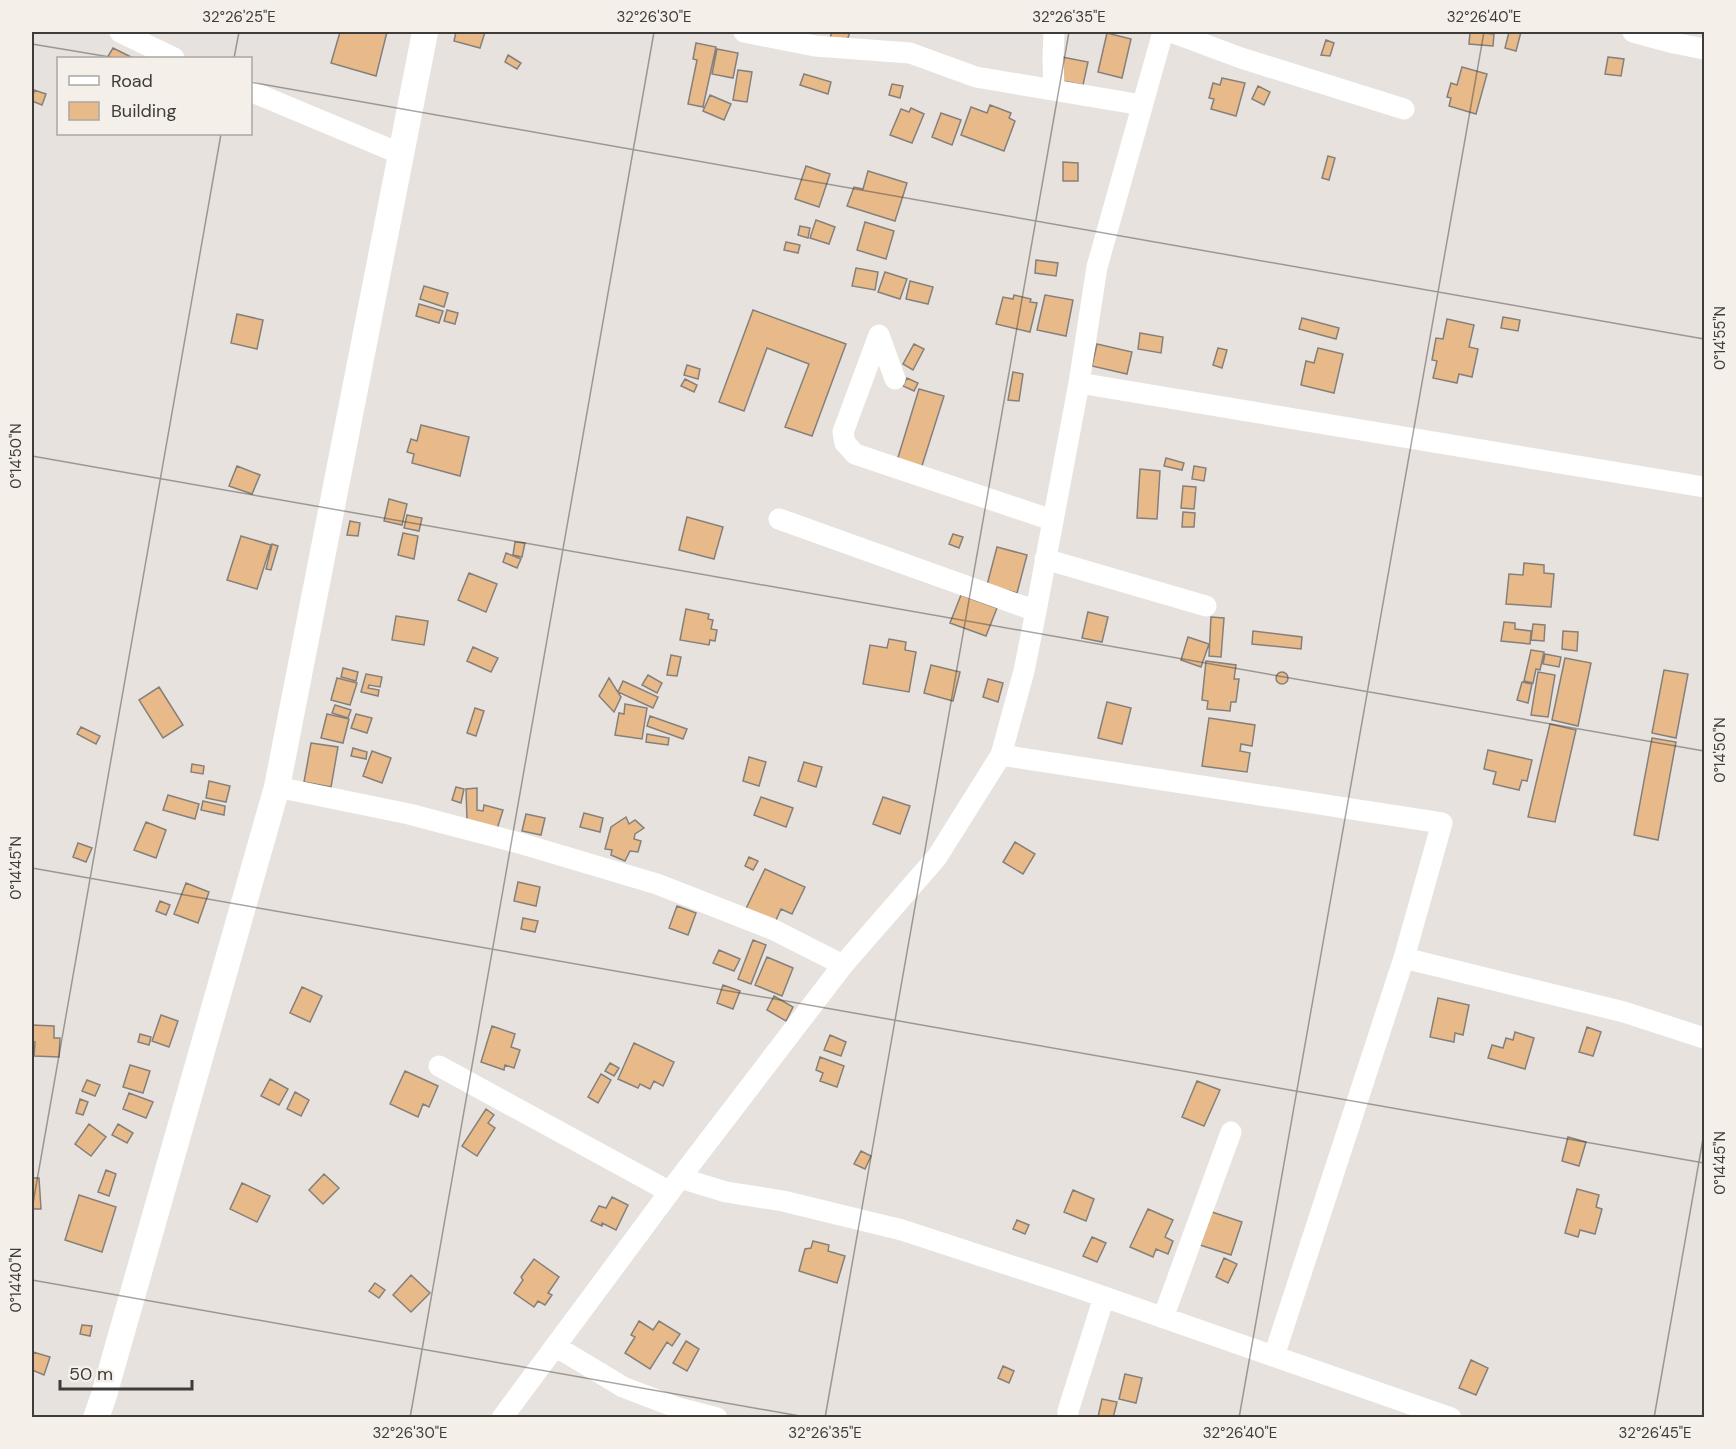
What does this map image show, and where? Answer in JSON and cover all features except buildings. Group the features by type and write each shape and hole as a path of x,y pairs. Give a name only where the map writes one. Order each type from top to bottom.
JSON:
{"street":[{"path":"120,32 172,57"},
{"path":"96,1418 108,1383 277,787 425,32"},
{"path":"744,32 814,45 910,53 976,77 1142,105"},
{"path":"1054,32 1054,89"},
{"path":"502,1418 675,1185 843,965 937,857 1001,755 1024,671 1036,611 1079,383 1097,267 1163,32"},
{"path":"1171,32 1241,58 1404,109"},
{"path":"1633,32 1704,49"},
{"path":"252,92 401,154"},
{"path":"895,379 879,335 843,432 845,443 855,454 1052,519"},
{"path":"1079,383 1704,487"},
{"path":"779,519 1036,611"},
{"path":"1045,559 1206,606"},
{"path":"1001,755 1442,823 1404,958 1274,1356"},
{"path":"277,787 409,814 519,843 657,884 772,929 843,965"},
{"path":"1404,958 1624,1012 1704,1038"},
{"path":"440,1066 675,1185 783,1201 902,1230 1104,1297 1451,1418"},
{"path":"1163,1318 1231,1132"},
{"path":"1068,1418 1068,1411 1104,1297"},
{"path":"555,1346 623,1388 678,1408 717,1418"}]}
